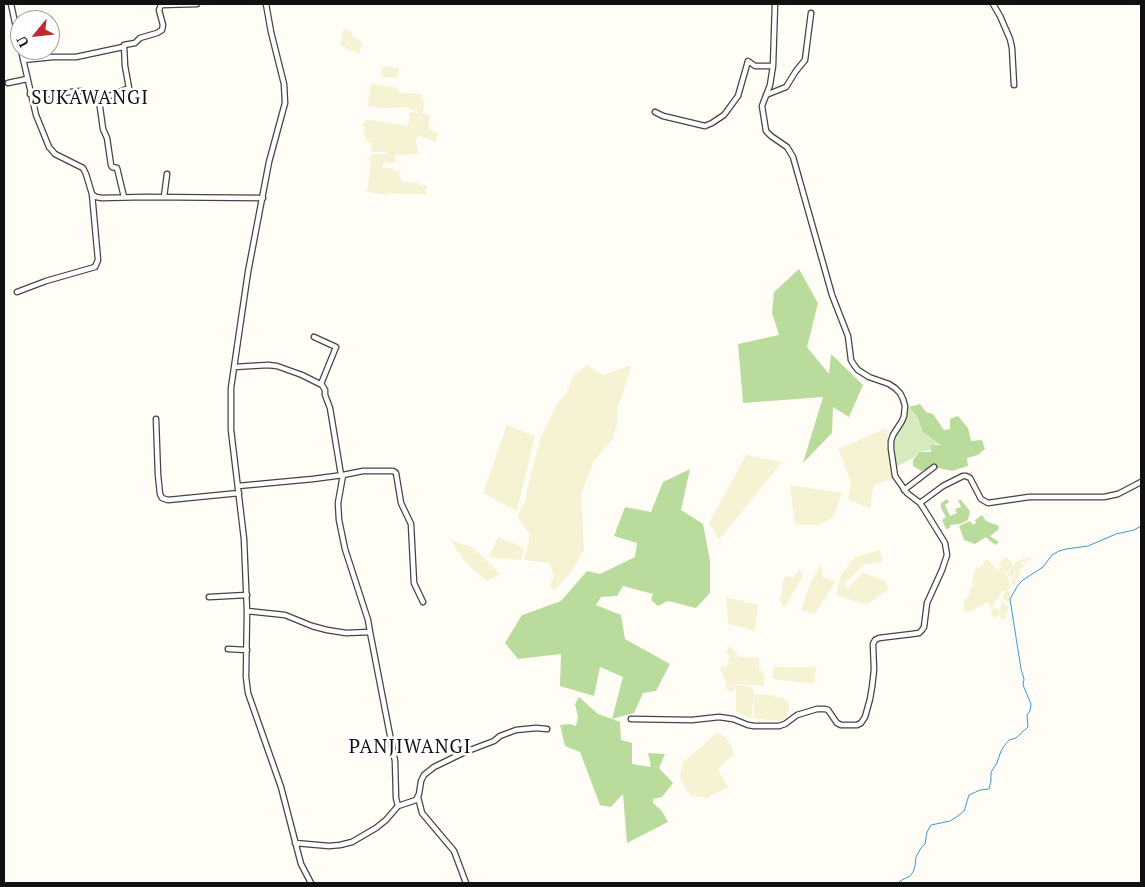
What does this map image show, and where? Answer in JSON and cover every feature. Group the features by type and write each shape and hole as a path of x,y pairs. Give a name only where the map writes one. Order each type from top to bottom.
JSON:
{"street":[{"path":"60,58 76,57 135,43 140,38 162,30 163,25 159,10 161,6 197,4"},
{"path":"266,4 270,32 285,92 285,103 269,162 248,272 231,390 231,430 244,539 247,595 246,677 249,695 281,787 301,864 311,883"},
{"path":"631,719 686,720 719,717 733,719 754,726 779,726 797,715 817,709 826,709 841,725 857,725 861,723 865,717 870,699 874,670 873,644 875,640 919,633 922,630 924,627 926,603 946,560 947,551 945,543 920,503 904,490 895,476 891,449 892,435 904,416 905,406 903,399 900,393 889,384 869,377 858,370 851,360 848,336 832,296 793,157 787,147 766,131 762,106 772,77 775,4"},
{"path":"993,4 1010,39 1014,85"},
{"path":"766,95 786,88 796,70 805,60 811,13"},
{"path":"123,47 129,88 102,98 99,101 111,165 117,168 124,197"},
{"path":"17,292 95,267 98,260 92,194 86,174 83,168 50,150 40,127 30,94 23,60"},
{"path":"655,112 663,116 705,126 724,115 738,96 748,62 755,66 773,66"},
{"path":"8,83 27,79"},
{"path":"30,94 81,91"},
{"path":"164,197 167,174"},
{"path":"92,194 102,198 263,198"},
{"path":"314,337 336,348 321,384"},
{"path":"234,367 277,366 321,384 325,390 342,475 338,503 339,520 345,549 367,616 394,761 398,806"},
{"path":"156,420 158,475 162,498 168,500 239,493"},
{"path":"904,490 934,467"},
{"path":"238,486 313,479 363,470 393,471 396,473 401,503 412,524 414,583 423,602"},
{"path":"920,503 943,486 964,476 970,478 981,499 988,503 1029,497 1104,497 1118,494 1141,482"},
{"path":"209,597 247,595"},
{"path":"247,611 285,615 312,626 335,631 370,632"},
{"path":"228,649 246,650"},
{"path":"466,883 454,851 422,813 418,797 424,775 434,767 516,730 547,729"},
{"path":"295,843 328,846 352,842 376,828 398,806 412,802 418,797"}],"shaded area":[{"path":"344,28 352,32 352,35 363,43 359,54 345,48 346,46 340,45"},
{"path":"383,66 399,68 397,78 381,77"},
{"path":"371,84 398,88 399,93 421,94 424,104 423,113 430,116 428,129 438,133 436,142 418,136 416,141 418,154 395,155 395,163 383,163 383,167 399,171 403,182 418,183 418,186 426,185 427,194 388,193 388,195 367,192 371,154 388,154 387,152 371,152 371,143 366,140 363,129 366,127 362,126 366,120 408,126 410,112 420,113 406,107 385,108 368,106"},
{"path":"587,365 603,375 632,365 617,411 618,420 613,439 594,461 581,494 584,550 571,572 554,591 550,585 554,575 549,563 524,560 530,534 517,516 526,501 527,489 541,437 574,375"},
{"path":"507,425 535,436 517,511 483,493"},
{"path":"887,428 892,479 874,485 870,508 848,500 851,482 838,449"},
{"path":"746,455 782,462 719,540 709,523"},
{"path":"790,485 842,493 834,516 820,525 795,525"},
{"path":"498,537 524,548 521,560 489,557"},
{"path":"450,540 474,548 500,574 487,581 466,563"},
{"path":"880,550 883,561 864,565 844,584 848,588 862,573 885,581 889,589 866,605 836,595 841,575 855,557"},
{"path":"1006,557 1014,564 1006,573 999,564"},
{"path":"1023,558 1031,559 1018,566 1030,560 1020,569 1019,572 1021,571 1014,585 1011,584 1017,571 1014,571 1012,577 1009,577 1007,574"},
{"path":"987,559 998,570 1001,567 1009,579 1010,587 1007,591 1010,593 1009,604 1004,599 1001,599 1006,591 1004,590 992,607 990,608 990,604 987,602 968,613 964,610 964,600 970,595 969,590 974,585 972,583 976,566 979,568"},
{"path":"822,564 823,577 836,581 815,614 801,610 811,581"},
{"path":"800,568 803,576 785,607 782,606 780,597 783,590 781,585 785,576 793,578"},
{"path":"726,597 758,605 755,631 728,624"},
{"path":"1002,601 1008,606 1008,612 1005,614 1007,618 1002,620 999,615 994,618 990,610 998,608 999,612"},
{"path":"729,646 739,657 759,658 759,668 764,675 764,686 736,684 733,692 727,690 720,668 729,665 727,660 730,657 726,652"},
{"path":"773,667 816,667 814,684 772,679"},
{"path":"736,685 752,687 755,693 751,718 736,712"},
{"path":"755,694 782,697 789,703 789,710 784,720 753,718"},
{"path":"718,732 728,740 734,754 718,769 728,787 706,798 690,795 684,787 680,776 683,762"}],"green space":[{"path":"799,269 818,303 807,347 829,374 831,354 863,385 849,417 833,407 832,433 803,463 823,397 743,403 738,344 779,335 772,313 774,292"},
{"path":"906,401 912,411 916,413 923,432 940,446 930,446 930,450 919,452 913,458 896,467 893,439"},
{"path":"920,404 926,412 933,414 944,430 950,429 950,419 958,416 968,428 971,441 982,440 985,449 978,455 967,458 968,466 952,471 934,467 921,471 913,466 913,460 919,452 931,452 930,445 941,446 923,432 916,415 909,407"},
{"path":"690,469 681,510 703,524 710,561 710,593 696,608 668,601 658,606 651,600 653,594 623,586 617,596 601,597 596,605 621,615 625,639 670,664 656,691 643,693 634,713 612,719 623,677 600,667 594,696 560,686 561,654 518,659 505,643 522,615 561,601 587,571 600,574 635,557 637,543 614,536 625,507 651,512 663,482"},
{"path":"947,499 949,502 945,505 950,516 957,513 955,509 961,507 958,500 961,500 970,511 968,520 960,524 950,525 950,528 946,529 942,520 946,517 941,508 941,503"},
{"path":"982,515 986,521 999,526 998,530 990,536 999,542 995,545 986,537 975,544 964,540 959,526 970,521 973,525 976,523 975,520"},
{"path":"579,697 598,714 620,722 621,740 632,743 632,764 651,767 648,753 665,754 659,768 673,783 662,797 653,799 653,803 662,811 668,822 627,843 623,794 611,807 600,805 580,752 565,746 560,725 570,724 576,726 578,717 575,704"}],"waterway":[{"path":"898,883 913,872 916,857 925,844 927,832 931,825 950,821 964,811 969,795 980,790 989,789 991,772 1004,746 1009,740 1016,738 1028,727 1027,715 1031,704 1023,685 1024,679 1010,599 1018,585 1043,567 1052,555 1059,551 1088,546 1141,526"}],"district":[{"name":"SUKAWANGI","path":"90,99"},
{"name":"PANJIWANGI","path":"410,748"}]}
